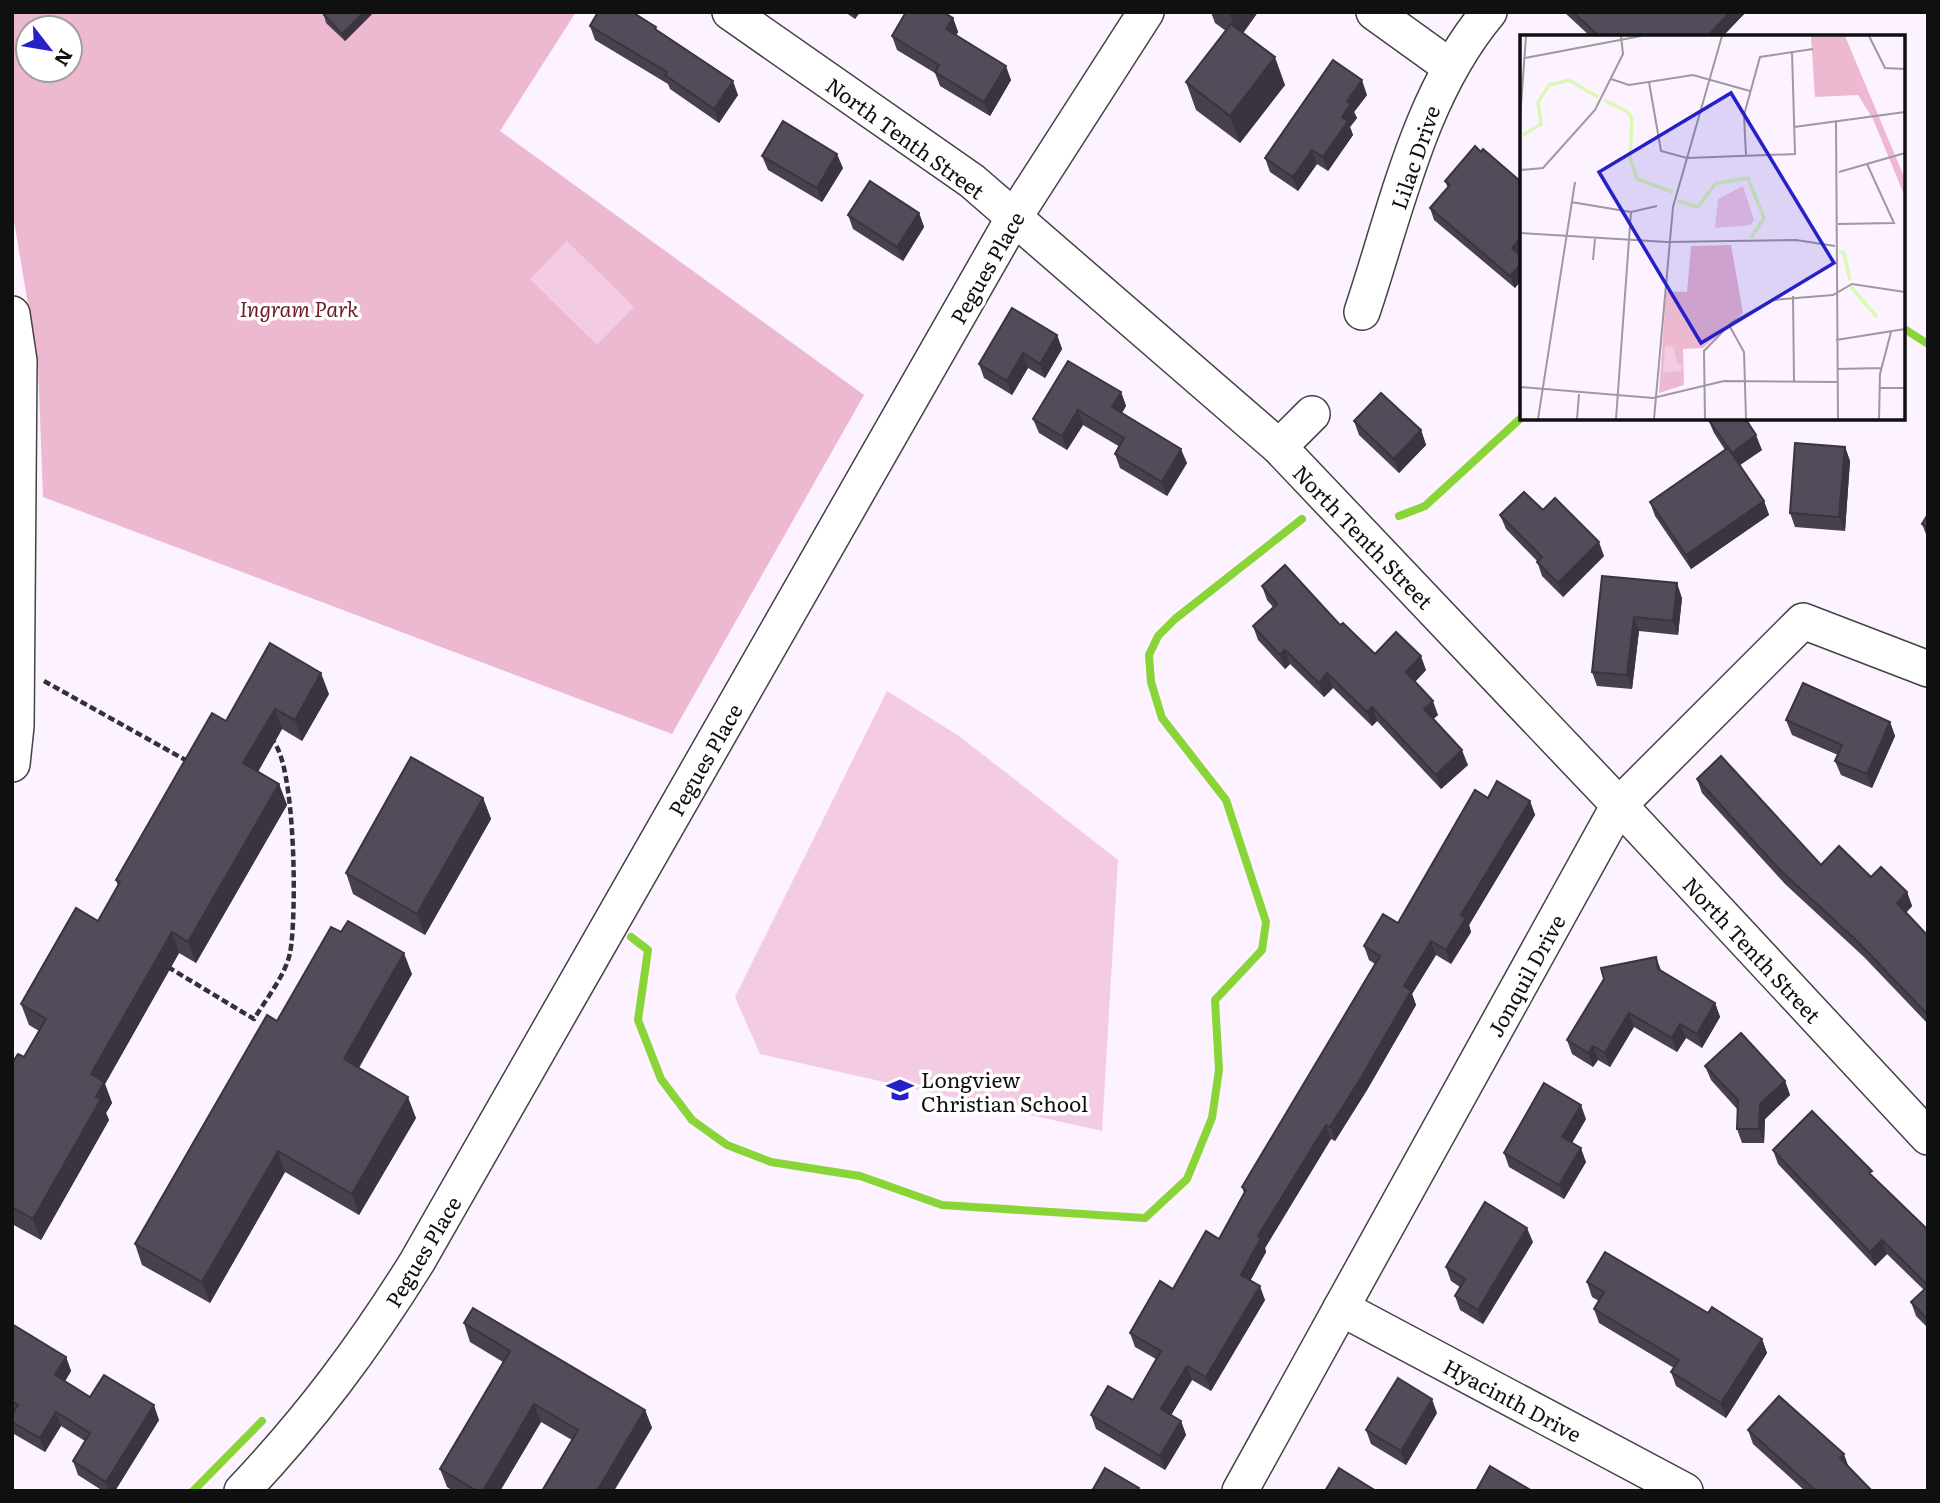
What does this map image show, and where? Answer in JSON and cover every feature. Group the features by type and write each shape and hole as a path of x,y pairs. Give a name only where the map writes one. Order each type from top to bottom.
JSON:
{"street":[{"name":"North Tenth Street","path":"730,12 972,181 1279,447 1619,805 1928,1137"},
{"name":"Pegues Place","path":"242,1491 301,1429 333,1387 417,1262 1013,219 1146,12"},
{"path":"1374,12 1449,66"},
{"name":"Lilac Drive","path":"1362,312 1432,101 1449,66 1489,12"},
{"path":"12,764 16,726 19,374 13,319"},
{"path":"1279,447 1312,414"},
{"name":"Jonquil Drive","path":"1240,1491 1619,805 1803,621 1928,669"},
{"name":"Hyacinth Drive","path":"1341,1308 1685,1491"}],"path":[{"path":"40,678 188,762 197,751"},
{"path":"159,962 254,1019 285,965 291,938 293,822 282,757 276,742 267,736"}],"green space":[{"name":"Ingram Park","path":"12,12 576,12 500,131 864,395 672,734 43,497 38,364 12,209"}],"shaded area":[{"path":"567,241 634,307 597,345 530,279"},
{"path":"887,691 959,736 1118,860 1102,1131 760,1054 735,997"}],"building":[{"path":"327,12 364,12 342,34 324,15"},
{"path":"598,12 632,12 733,81 714,109 665,75 667,72 590,26"},
{"path":"906,12 943,12 953,18 946,29 1006,66 984,102 935,72 939,65 892,36"},
{"path":"1573,12 1730,12 1709,35 1598,35"},
{"path":"1231,24 1275,57 1230,116 1186,82"},
{"path":"1333,60 1362,80 1347,101 1351,104 1342,117 1348,121 1323,157 1312,150 1293,177 1265,158"},
{"path":"783,121 837,154 817,188 762,156"},
{"path":"1475,146 1481,152 1483,149 1520,181 1520,238 1512,248 1520,254 1520,265 1510,276 1430,208 1450,185 1445,181"},
{"path":"870,181 919,213 897,247 848,215"},
{"path":"1012,308 1057,335 1040,364 1023,353 1007,381 979,364"},
{"path":"1068,361 1121,392 1112,407 1181,449 1162,482 1115,454 1124,438 1078,410 1062,436 1033,419"},
{"path":"1381,393 1421,430 1394,459 1354,421"},
{"path":"1709,420 1746,420 1756,435 1732,453"},
{"path":"1795,443 1845,447 1839,517 1790,513"},
{"path":"1728,448 1764,501 1686,555 1650,502"},
{"path":"1524,492 1543,510 1555,498 1599,542 1558,583 1537,562 1542,557 1500,515"},
{"path":"1928,514 1928,528 1922,524"},
{"path":"1285,565 1340,625 1343,623 1375,654 1396,632 1421,656 1406,672 1433,701 1424,709 1462,750 1436,775 1372,707 1367,712 1327,673 1319,683 1285,650 1280,655 1253,626 1277,604 1262,586"},
{"path":"1602,576 1677,583 1673,621 1634,617 1627,675 1592,672"},
{"path":"270,643 321,673 295,720 275,709 243,763 279,784 188,942 172,932 91,1074 104,1082 96,1097 101,1099 33,1219 12,1207 12,1063 18,1054 24,1057 46,1019 21,1004 76,908 98,921 120,882 116,880 212,713 226,721"},
{"path":"1803,683 1890,722 1867,774 1835,761 1842,745 1786,720"},
{"path":"1721,756 1821,865 1839,846 1871,877 1881,867 1907,892 1897,903 1928,936 1928,1015 1859,943 1780,870 1697,779"},
{"path":"411,757 483,798 417,914 346,873"},
{"path":"1497,781 1530,801 1461,915 1466,918 1446,950 1431,941 1404,986 1411,991 1362,1076 1330,1127 1326,1125 1258,1236 1261,1238 1241,1275 1260,1286 1206,1377 1187,1366 1161,1409 1181,1421 1160,1456 1091,1415 1108,1386 1133,1400 1161,1351 1130,1333 1160,1281 1173,1289 1206,1231 1219,1239 1246,1190 1242,1187 1380,956 1364,946 1383,914 1398,923 1475,790 1488,798"},
{"path":"348,921 404,953 344,1059 408,1097 352,1194 278,1151 202,1282 135,1244 267,1015 277,1021 331,927 341,932"},
{"path":"1656,957 1658,969 1715,1003 1697,1034 1680,1024 1672,1038 1629,1013 1605,1053 1593,1046 1588,1053 1567,1040 1604,979 1601,968"},
{"path":"1741,1033 1785,1081 1760,1104 1759,1129 1737,1129 1738,1100 1705,1066"},
{"path":"1544,1083 1581,1105 1562,1137 1581,1148 1559,1185 1504,1153"},
{"path":"1812,1111 1872,1171 1869,1173 1928,1230 1928,1285 1882,1240 1870,1252 1773,1150"},
{"path":"1485,1202 1527,1228 1478,1310 1455,1296 1465,1279 1446,1267"},
{"path":"1605,1252 1708,1313 1712,1307 1762,1339 1721,1403 1671,1372 1679,1360 1594,1309 1604,1292 1587,1282"},
{"path":"1928,1286 1928,1320 1911,1302"},
{"path":"473,1308 645,1410 597,1491 542,1491 578,1430 534,1404 483,1491 477,1491 440,1469 510,1351 464,1323"},
{"path":"12,1324 66,1357 55,1375 90,1397 104,1375 154,1405 106,1482 73,1461 90,1433 56,1412 40,1438 12,1422 12,1414 18,1405 12,1401"},
{"path":"1398,1378 1432,1399 1401,1451 1366,1430"},
{"path":"1779,1396 1844,1454 1840,1458 1872,1491 1816,1491 1748,1430"},
{"path":"1490,1466 1532,1491 1476,1491"},
{"path":"1105,1468 1139,1488 1137,1491 1092,1491"},
{"path":"1339,1468 1376,1491 1325,1491"}],"waterway":[{"path":"1905,329 1928,344"},
{"path":"1399,516 1425,506 1520,419"},
{"path":"631,937 648,950 638,1020 661,1079 692,1120 727,1145 771,1162 860,1176 942,1205 1145,1218 1187,1179 1212,1118 1219,1070 1215,1000 1262,950 1266,922 1226,800 1162,718 1151,682 1149,655 1158,636 1175,619 1302,519"},
{"path":"193,1491 262,1421"}],"place":[{"name":"Longview Christian School","path":"900,1090"}]}
